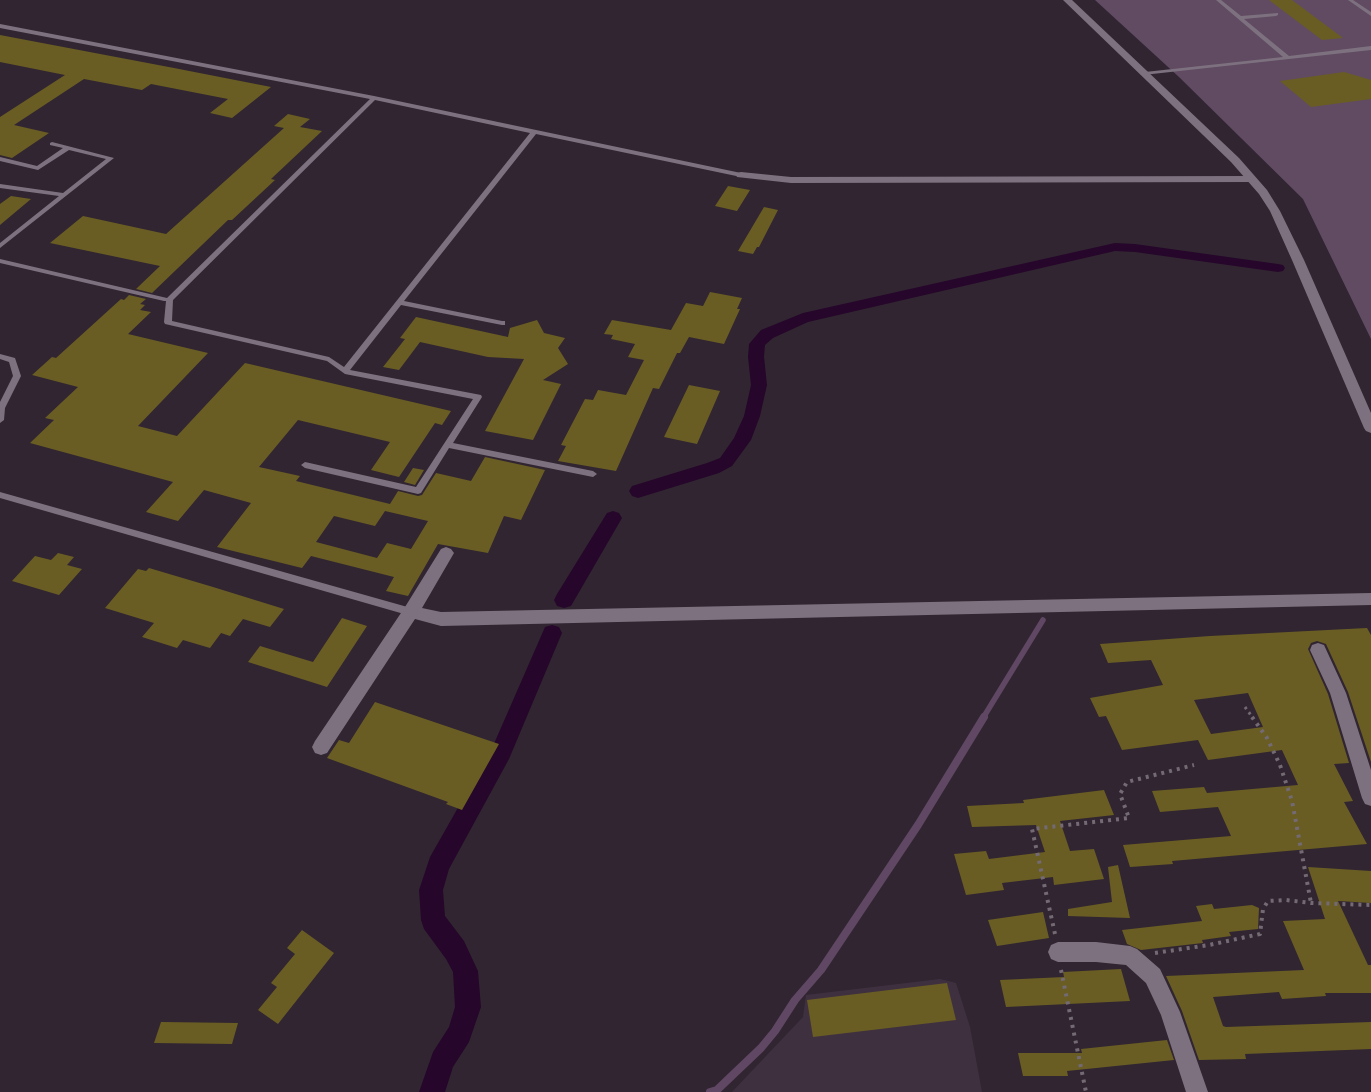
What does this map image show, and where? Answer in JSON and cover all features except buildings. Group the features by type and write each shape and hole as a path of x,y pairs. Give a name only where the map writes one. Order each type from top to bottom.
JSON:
{"street":[{"path":"1067,0 1252,179 1275,211 1371,428"},
{"path":"741,176 791,180 1252,179"},
{"path":"321,747 411,612 446,553"},
{"path":"411,612 441,619 1371,599"},
{"path":"1318,650 1338,693 1371,798"},
{"path":"1058,952 1096,952 1130,956 1153,976 1170,1012 1197,1092"}],"lane":[{"path":"1218,0 1288,57"},
{"path":"1350,0 1371,14"},
{"path":"1240,18 1276,14"},
{"path":"0,26 374,98 741,176"},
{"path":"1145,74 1371,48"},
{"path":"305,465 418,491 478,397 345,370 329,359 168,322 170,299 374,98"},
{"path":"345,370 534,132"},
{"path":"0,246 111,158 52,144"},
{"path":"0,159 38,168 68,148"},
{"path":"0,186 64,195"},
{"path":"0,261 164,299"},
{"path":"399,302 502,323"},
{"path":"0,356 12,360 18,376 1,408 0,420"},
{"path":"448,445 593,474"},
{"path":"0,495 411,612"}],"path":[{"path":"1245,707 1267,738 1280,765 1292,800 1311,903"},
{"path":"1086,1092 1032,829 1129,818 1120,794 1127,782 1194,766"},
{"path":"1130,956 1208,945 1260,934 1263,909 1268,901 1286,900 1311,903 1371,905"}],"shaded area":[{"path":"1095,0 1371,0 1371,339 1303,199 1179,77"},
{"path":"940,979 956,983 970,1027 982,1092 732,1092 803,1017 806,995"}],"waterway":[{"path":"638,491 713,468 726,462 742,440 752,416 759,385 756,357 757,344 767,334 803,318 1115,247 1135,248 1278,268"},
{"path":"564,600 613,518"},
{"path":"983,718 1043,620"},
{"path":"432,1092 442,1061 460,1033 468,1007 465,971 455,950 433,920 431,890 438,865 501,752 552,633"},
{"path":"710,1092 717,1090 761,1048 775,1031 795,1000 821,970 918,825 984,717"}]}
